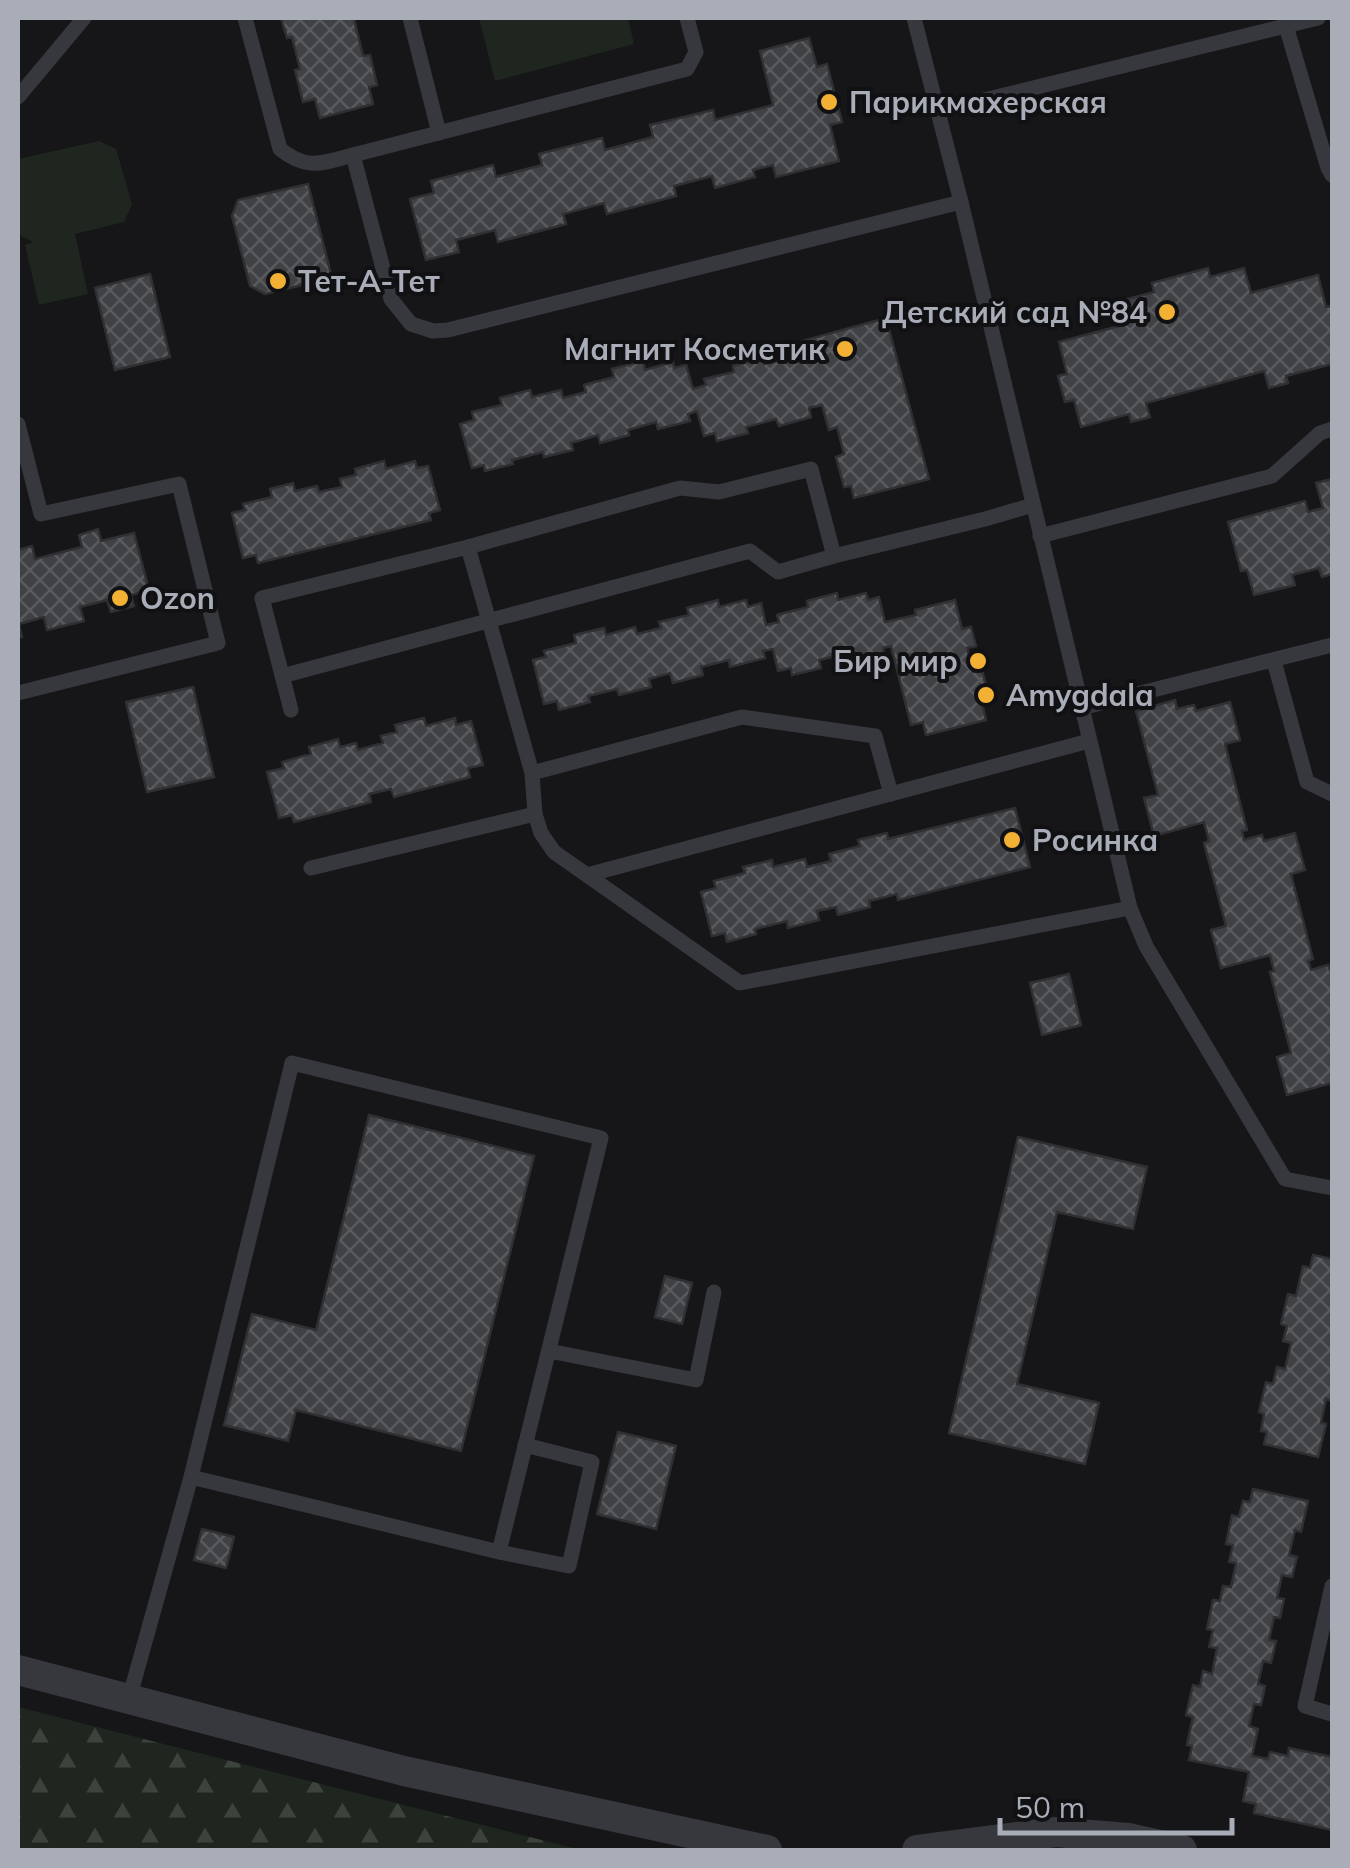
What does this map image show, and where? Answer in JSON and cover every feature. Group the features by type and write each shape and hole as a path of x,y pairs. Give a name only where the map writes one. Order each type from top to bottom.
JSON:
{"street":[{"path":"18,1670 404,1771 767,1850"},
{"path":"917,1850 1056,1832 1128,1838 1182,1850"}],"lane":[{"path":"18,97 84,18"},
{"path":"245,18 280,150 290,158 314,165 687,68 696,52 688,18"},
{"path":"410,18 439,133"},
{"path":"914,18 1130,908 1146,946 1285,1179 1332,1188"},
{"path":"939,111 1318,18"},
{"path":"1286,26 1332,175"},
{"path":"353,155 392,299 411,324 433,331 961,202"},
{"path":"18,424 41,514 179,484 218,643 18,692"},
{"path":"1040,536 1272,476 1320,433 1332,429"},
{"path":"291,710 262,598 468,547 680,488 719,492 812,469 834,556"},
{"path":"282,676 750,551 778,572 1032,506"},
{"path":"468,547 532,774 535,814 541,833 554,852 740,983 1130,908"},
{"path":"1081,708 1332,646"},
{"path":"1274,660 1307,782 1332,794"},
{"path":"532,774 742,717 876,736 891,794"},
{"path":"587,875 1089,741"},
{"path":"311,868 535,814"},
{"path":"129,1699 191,1477 292,1063 600,1138 499,1552"},
{"path":"549,1350 696,1380 714,1292"},
{"path":"191,1477 569,1566 592,1462 525,1445"},
{"path":"1332,1586 1305,1706 1332,1714"}],"green space":[{"path":"479,18 628,18 634,44 495,81"},
{"path":"99,141 116,149 132,204 124,222 75,234 88,294 39,305 25,245 33,242 21,236 18,221 18,159"},
{"path":"18,1707 581,1850 18,1850"}],"building":[{"path":"281,18 359,18 354,19 363,56 370,55 377,85 369,87 373,104 320,118 315,99 303,102 292,37 287,38"},
{"path":"809,38 817,67 827,64 842,122 830,125 839,161 776,177 773,165 753,170 755,177 715,188 712,176 674,186 676,196 607,214 604,203 563,214 566,224 498,242 495,230 456,240 459,252 426,260 410,199 434,193 431,181 493,165 496,177 542,165 539,154 602,138 605,150 653,137 650,125 713,110 715,120 773,105 760,51"},
{"path":"308,184 332,278 265,294 250,286 232,216 238,200"},
{"path":"1208,268 1210,277 1244,268 1251,293 1318,275 1326,307 1332,306 1332,364 1286,376 1288,383 1269,388 1264,371 1146,403 1150,417 1131,422 1129,414 1081,427 1074,400 1065,402 1058,376 1067,374 1059,342 1127,324 1121,301 1154,292 1152,283"},
{"path":"150,274 170,357 115,370 95,288"},
{"path":"886,318 929,479 854,498 851,486 844,487 836,457 844,454 837,427 829,430 822,405 809,408 811,417 779,426 776,419 746,427 748,433 717,441 715,433 704,436 697,411 688,414 690,421 658,429 656,422 600,443 598,435 571,443 573,450 544,457 543,452 485,471 484,465 472,468 460,424 474,420 472,412 502,405 500,398 530,390 532,397 561,390 563,398 586,392 584,385 614,377 612,369 643,361 645,370 673,362 674,368 686,365 693,389 706,385 704,379 734,372 733,366 762,358 764,364 794,357 795,362 807,359 802,341"},
{"path":"384,461 386,469 415,461 417,468 428,466 440,510 429,513 431,520 258,563 256,555 243,558 232,513 245,510 243,504 272,497 270,489 293,483 295,491 317,486 319,492 342,487 340,479 356,475 355,469"},
{"path":"1332,479 1332,574 1322,577 1319,568 1292,575 1295,585 1254,595 1247,570 1241,571 1228,522 1305,501 1308,512 1323,508 1316,483"},
{"path":"98,529 101,541 134,533 149,590 131,595 134,606 111,612 107,600 80,607 84,621 47,630 44,617 19,624 22,637 18,638 18,550 32,546 35,559 82,547 79,535"},
{"path":"837,593 838,600 866,593 868,600 879,597 885,622 955,600 962,629 971,627 976,646 967,648 973,672 982,670 987,689 979,691 986,720 926,735 923,722 911,725 891,646 883,648 884,653 850,662 848,653 819,660 821,668 792,675 791,668 778,671 773,649 763,651 765,658 730,667 729,660 701,667 703,675 673,683 670,673 649,679 651,687 619,695 617,689 588,696 590,702 559,710 557,701 544,704 533,660 546,657 544,651 576,643 574,635 604,628 606,635 635,627 637,634 661,628 659,622 689,615 687,608 718,600 719,607 746,600 748,607 761,603 766,625 779,622 777,615 808,607 807,601"},
{"path":"193,687 214,777 147,792 126,702"},
{"path":"1175,700 1177,709 1194,705 1196,711 1230,702 1240,740 1225,744 1247,830 1242,831 1244,840 1262,835 1264,841 1295,833 1305,870 1291,874 1313,959 1308,961 1311,970 1328,965 1332,969 1332,1083 1287,1095 1277,1057 1291,1053 1270,972 1274,971 1270,955 1221,968 1211,930 1226,926 1204,843 1209,841 1204,822 1154,836 1144,798 1158,795 1136,711"},
{"path":"424,718 426,726 455,718 456,725 471,721 483,765 468,768 470,777 394,797 391,789 369,794 371,802 294,822 292,815 279,818 267,772 284,768 282,762 311,754 309,747 338,739 340,747 356,743 358,750 383,743 381,736 397,732 395,725"},
{"path":"1015,808 1030,867 898,900 897,894 869,901 870,907 838,915 836,907 817,911 819,920 788,928 787,921 755,929 756,934 727,942 725,933 712,936 701,892 716,888 714,881 745,873 743,867 772,860 773,867 805,859 807,867 831,861 829,854 860,846 858,840 887,833 888,839"},
{"path":"1069,974 1081,1025 1042,1035 1030,983"},
{"path":"369,1115 534,1156 461,1451 296,1410 288,1441 224,1425 252,1314 316,1330"},
{"path":"1018,1137 1147,1167 1133,1229 1057,1212 1017,1384 1099,1403 1085,1464 949,1433"},
{"path":"1313,1255 1332,1259 1332,1401 1326,1399 1321,1423 1326,1424 1318,1457 1264,1444 1267,1432 1261,1431 1264,1414 1259,1412 1266,1382 1273,1384 1277,1367 1285,1369 1291,1343 1283,1341 1287,1326 1281,1324 1288,1294 1296,1296 1303,1266 1310,1268"},
{"path":"665,1276 692,1283 682,1324 655,1317"},
{"path":"618,1432 676,1446 656,1529 597,1514"},
{"path":"1253,1489 1308,1501 1301,1532 1295,1530 1289,1555 1297,1557 1292,1577 1282,1575 1277,1598 1284,1599 1280,1618 1274,1617 1269,1640 1276,1641 1271,1663 1263,1661 1258,1684 1265,1686 1261,1705 1254,1704 1249,1726 1258,1729 1252,1756 1268,1759 1270,1752 1288,1756 1289,1748 1332,1757 1332,1830 1254,1813 1256,1804 1243,1801 1249,1772 1189,1760 1192,1746 1187,1745 1193,1717 1186,1715 1193,1685 1200,1687 1203,1671 1212,1674 1217,1648 1209,1647 1213,1630 1207,1629 1213,1600 1220,1601 1223,1586 1231,1587 1236,1563 1229,1562 1233,1545 1226,1544 1232,1515 1239,1517 1243,1501 1250,1502"},
{"path":"202,1529 234,1537 226,1568 194,1560"}],"place":[{"name":"Парикмахерская","path":"829,102"},
{"name":"Тет-А-Тет","path":"278,281"},
{"name":"Детский сад №84","path":"1167,312"},
{"name":"Магнит Косметик","path":"845,349"},
{"name":"Ozon","path":"120,598"},
{"name":"Бир мир","path":"978,661"},
{"name":"Amygdala","path":"986,695"},
{"name":"Росинка","path":"1012,840"}]}
